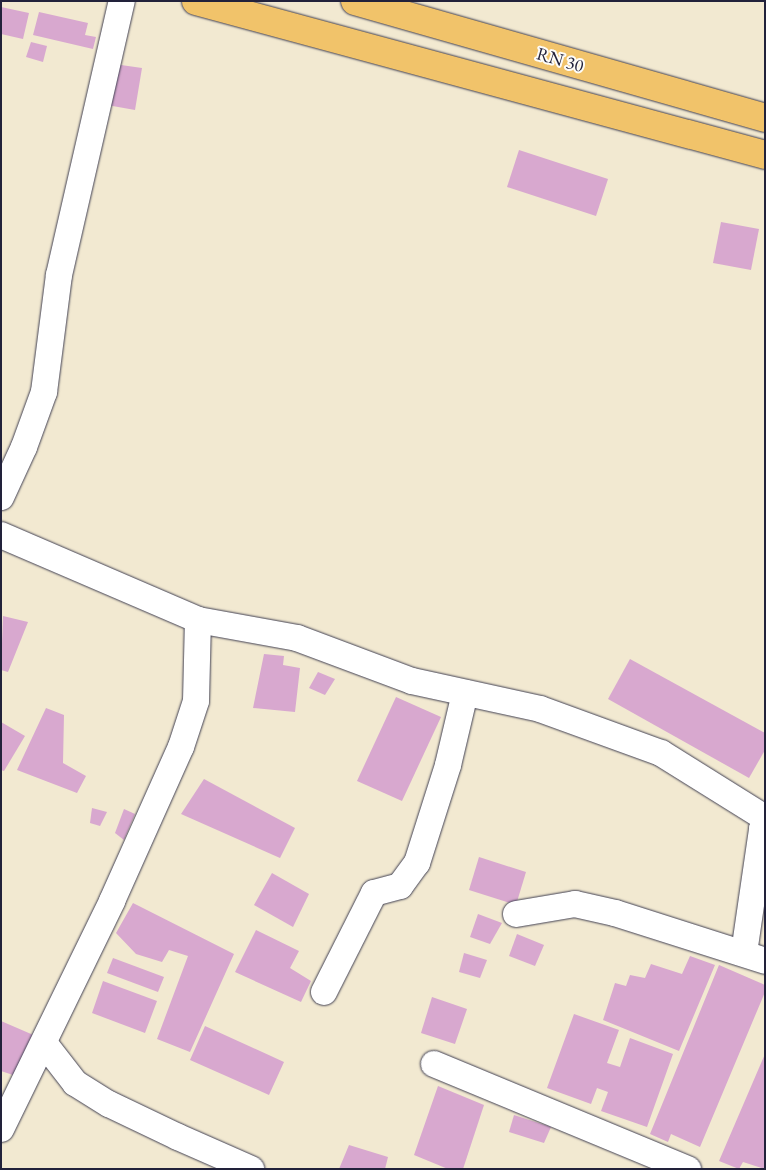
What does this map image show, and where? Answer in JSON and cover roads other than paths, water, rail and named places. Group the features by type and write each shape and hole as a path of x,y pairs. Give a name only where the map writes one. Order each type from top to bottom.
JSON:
{"main road":[{"path":"196,1 765,155"},
{"name":"RN 30","path":"355,1 765,118"}],"street":[{"path":"1,497 24,447 44,392 59,275 122,1"},
{"path":"1,535 198,620 297,638 412,681 540,709 661,753 765,818"},
{"path":"1,1128 44,1043 181,747 196,701 198,620"},
{"path":"324,992 374,893 400,886 417,862 448,765 465,693"},
{"path":"516,914 575,904 615,913 754,957 762,829 765,824"},
{"path":"44,1043 75,1083 109,1104 251,1169"},
{"path":"434,1064 688,1169"}]}
